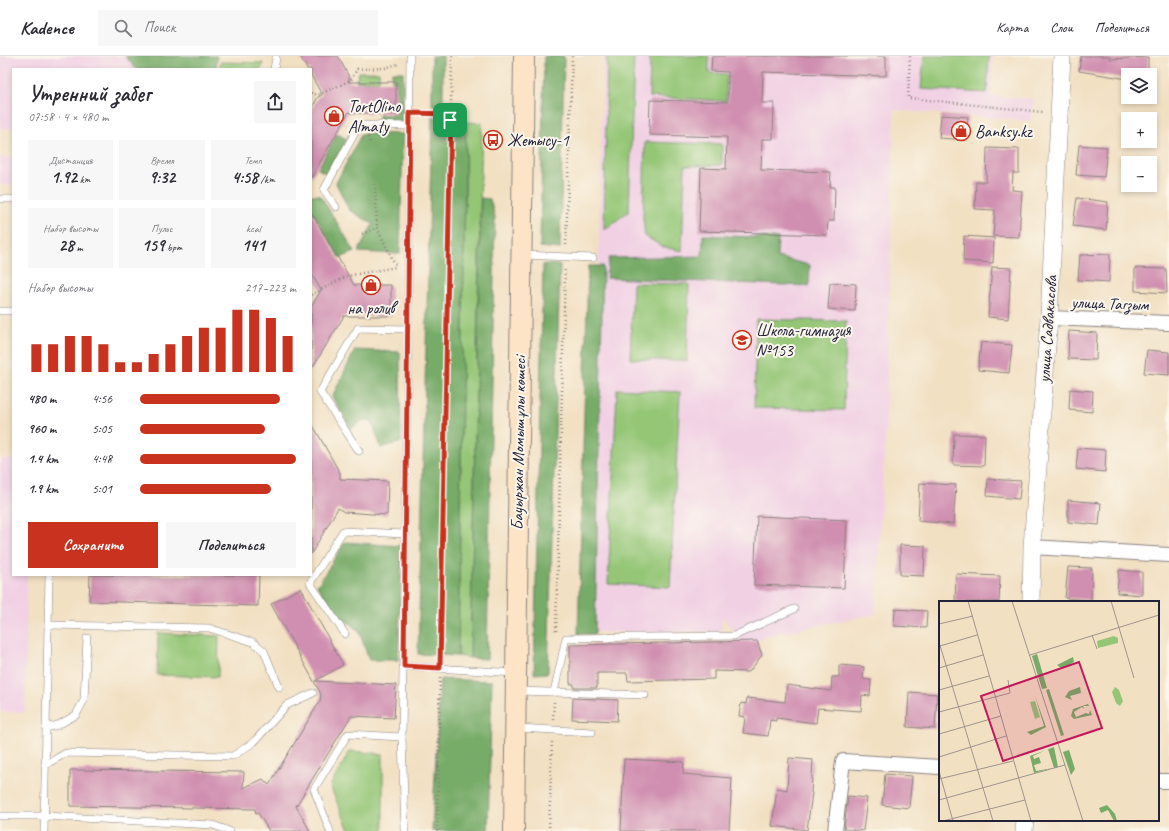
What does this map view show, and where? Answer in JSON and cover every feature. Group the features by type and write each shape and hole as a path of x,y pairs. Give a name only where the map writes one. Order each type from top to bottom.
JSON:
{"main road":[{"name":"Бауыржан Момышұлы көшесі","path":"514,831 520,255 524,56"}],"street":[{"name":"улица Садвакасова","path":"1031,601 1032,547 1049,318 1062,56"},
{"name":"улица Тагзым","path":"1049,318 1169,323"},
{"path":"1032,547 1169,555"},
{"path":"835,831 843,761 939,767"}],"lane":[{"path":"274,68 276,58"},
{"path":"405,831 402,737 406,534 410,58"},
{"path":"336,207 324,190 359,126 410,126"},
{"path":"0,199 12,199"},
{"path":"520,255 593,258"},
{"path":"0,311 12,310"},
{"path":"359,451 320,392 358,328 408,329"},
{"path":"345,634 310,583 343,531 406,534"},
{"path":"44,831 48,576"},
{"path":"554,692 566,638 734,636 794,609"},
{"path":"48,625 209,628 253,642 264,651 279,687"},
{"path":"46,728 58,725 76,715 84,700 87,638"},
{"path":"404,666 440,668 516,682 554,692 645,695"},
{"path":"45,765 66,753 233,756 254,742 287,705 313,692"},
{"path":"515,728 592,732"},
{"path":"330,831 314,789 348,734 402,737"},
{"path":"0,816 44,816 213,826 229,831"}],"path":[{"path":"437,831 452,56"},
{"path":"556,635 572,56"},
{"path":"910,56 908,98 1060,114"},
{"path":"312,93 318,95 351,80 357,69 385,68 410,58"},
{"path":"410,113 451,114"},
{"path":"376,184 378,228 396,267"},
{"path":"362,234 378,228"},
{"path":"312,294 347,276 396,267 408,267"},
{"path":"549,831 554,692"}],"shaded area":[{"path":"0,56 201,56 201,68 12,68 12,129 1,128 0,136"},
{"name":"Школа-гимназия №153","path":"603,56 993,56 991,96 1034,99 1031,121 894,110 886,422 875,614 766,636 757,641 735,641 734,631 722,617 721,632 590,632"},
{"path":"0,157 12,158 12,185 0,185"},
{"path":"0,459 12,459 12,576 27,576 25,712 0,712"}],"green space":[{"path":"125,56 217,56 216,68 135,68"},
{"path":"432,56 443,56 443,106 432,105"},
{"path":"544,56 564,56 560,249 540,247"},
{"path":"607,56 634,56 629,211 604,230"},
{"path":"650,56 709,56 709,73 727,74 726,101 649,97"},
{"path":"924,56 989,56 987,93 921,89"},
{"path":"220,62 263,63 261,68 220,68"},
{"path":"359,72 379,72 379,81 356,81"},
{"path":"392,72 403,72 403,122 379,122 379,115 397,115 397,81 392,81"},
{"path":"432,117 466,122 458,656 418,654"},
{"path":"466,122 482,123 470,658 458,656"},
{"path":"368,133 403,134 400,254 358,252 373,224 349,210 336,183 361,135"},
{"path":"337,134 347,139 327,174 318,169"},
{"path":"645,142 722,144 722,165 685,166 682,251 663,247 645,236 643,218"},
{"path":"312,195 320,195 355,252 340,258 312,211"},
{"path":"481,198 490,199 495,217 487,659 470,658"},
{"path":"703,235 778,238 777,257 810,265 809,286 606,278 609,258 702,256"},
{"path":"543,264 560,265 548,673 534,674"},
{"path":"588,266 603,266 595,634 578,634"},
{"path":"633,283 689,284 687,361 630,359"},
{"path":"756,319 846,321 844,410 754,408"},
{"path":"355,350 400,352 401,442 381,448 372,421 364,420 351,428 332,397"},
{"path":"617,389 680,392 670,587 608,584"},
{"path":"345,542 402,546 398,660 369,660 359,631 336,613 317,586"},
{"path":"158,633 219,636 218,677 157,675"},
{"path":"440,679 492,681 488,831 432,831"},
{"path":"350,751 383,754 383,831 349,830 330,786"}],"building":[{"path":"300,56 338,56 349,77 349,82 396,82 396,113 349,112 312,176 312,108 318,97 322,95 312,77 312,68 306,68"},
{"path":"712,56 886,56 886,76 763,72 762,103 774,103 773,139 762,139 761,170 831,172 830,187 835,187 834,221 828,221 827,235 699,231 701,168 726,169 727,137 649,135 650,100 728,102 728,72 711,71"},
{"path":"1081,56 1110,56 1110,59 1148,57 1148,68 1121,68 1121,78 1079,71"},
{"path":"941,115 968,117 966,140 939,138"},
{"path":"1079,145 1107,147 1104,177 1076,175"},
{"path":"987,148 1019,149 1019,173 1013,173 1012,190 1022,191 1019,237 993,236 995,210 975,209 976,182 986,182"},
{"path":"1077,198 1108,202 1106,230 1073,226"},
{"path":"312,214 354,285 391,285 391,316 344,316 312,368 312,305 321,290 312,275"},
{"path":"964,236 994,238 993,263 963,261"},
{"path":"1110,254 1109,282 1078,280 1080,255"},
{"path":"992,267 1011,268 1008,319 988,317"},
{"path":"1135,268 1166,269 1167,293 1135,291"},
{"path":"830,283 856,284 855,311 828,309"},
{"path":"1069,331 1097,333 1096,360 1068,359"},
{"path":"981,342 1012,345 1009,373 978,370"},
{"path":"1147,350 1169,352 1169,375 1144,373"},
{"path":"1070,389 1093,391 1092,412 1069,410"},
{"path":"312,424 340,473 340,479 388,481 387,515 344,512 338,508 312,552"},
{"path":"954,434 985,435 984,466 953,465"},
{"path":"1078,448 1106,450 1105,472 1076,469"},
{"path":"988,479 1021,481 1019,499 987,496"},
{"path":"920,483 956,485 953,524 918,521"},
{"path":"1068,500 1101,503 1099,525 1068,522"},
{"path":"757,516 847,520 844,588 754,585"},
{"path":"900,545 925,546 924,576 900,575"},
{"path":"1068,567 1092,568 1091,600 1065,598"},
{"path":"1119,570 1142,572 1142,595 1117,593"},
{"path":"956,574 1000,576 999,601 955,601"},
{"path":"90,576 259,576 258,606 89,601"},
{"path":"301,588 343,665 315,681 396,685 394,718 351,716 296,806 310,831 269,831 258,813 256,814 255,809 70,806 70,770 244,772 243,788 263,779 269,785 320,701 321,694 271,604"},
{"path":"895,609 927,611 926,628 894,626"},
{"path":"757,641 762,655 749,672 714,671 714,679 628,681 627,673 597,673 597,688 574,688 574,684 570,684 570,645"},
{"path":"839,665 864,667 863,679 871,680 870,696 862,695 861,711 818,708 816,723 776,718 776,721 770,720 768,736 743,733 745,717 739,716 741,703 746,704 747,698 785,702 787,685 831,691 832,677 839,677"},
{"path":"909,692 937,694 935,729 907,727"},
{"path":"573,698 618,700 617,721 572,719"},
{"path":"789,758 813,760 812,793 807,830 772,826 777,788 787,790"},
{"path":"624,759 684,762 683,774 732,778 729,831 621,831"},
{"path":"885,774 912,776 909,808 882,805"},
{"path":"848,796 867,798 863,831 844,829"}],"place":[{"name":"TortOlino Almaty","path":"334,116"},
{"name":"Banksy.kz","path":"961,131"},
{"name":"Жетысу-1","path":"493,140"},
{"name":"на ролив","path":"371,285"},
{"name":"Школа-гимназия №153","path":"742,340"}],"route":[{"path":"410,113 451,114 450,120 440,668 404,666 410,113"}]}
